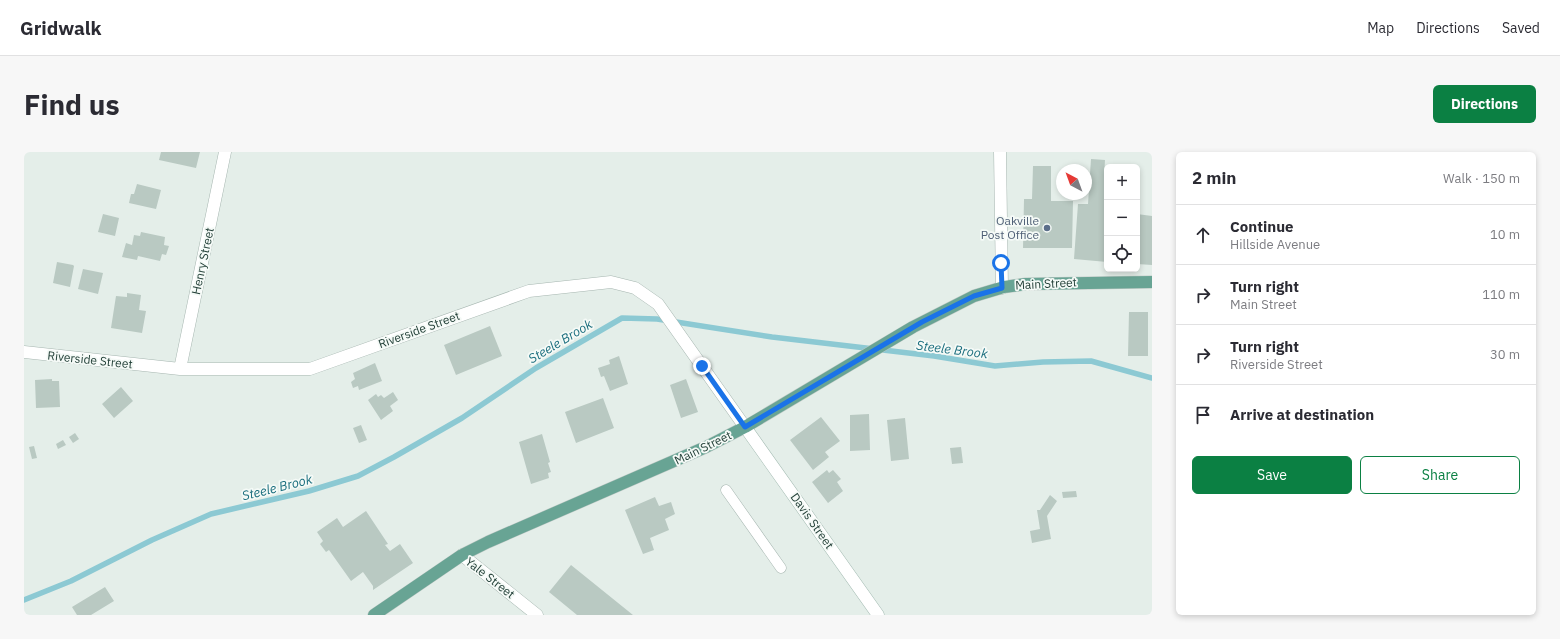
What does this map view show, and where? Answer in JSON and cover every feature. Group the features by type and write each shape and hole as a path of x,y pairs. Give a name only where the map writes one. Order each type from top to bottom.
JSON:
{"main road":[{"name":"Main Street","path":"374,615 462,555 488,542 706,447 745,427 913,326 970,298 1002,288 1038,283 1152,282"}],"street":[{"name":"Henry Street","path":"180,370 225,152"},
{"path":"1000,152 1002,288"},
{"name":"Riverside Street","path":"24,352 180,370 310,369 529,291 611,282 635,288 658,304 745,427"},
{"name":"Davis Street","path":"745,427 878,615"},
{"name":"Yale Street","path":"462,555 537,615"}],"lane":[{"path":"726,490 781,568"}],"building":[{"path":"161,152 200,152 196,168 159,160"},
{"path":"1091,159 1105,160 1104,262 1074,259 1078,204 1088,204 1088,200 1092,200 1092,164 1091,164"},
{"path":"1033,166 1051,166 1051,201 1073,201 1072,248 1023,248 1024,199 1032,199"},
{"path":"137,184 161,190 156,209 129,203 131,194 134,194"},
{"path":"103,214 119,218 115,236 98,232"},
{"path":"1140,214 1152,216 1152,265 1140,264"},
{"path":"141,232 165,237 164,245 169,246 166,255 162,254 160,261 138,256 137,260 122,257 126,243 132,245 134,235 140,236"},
{"path":"57,262 74,266 70,287 53,283"},
{"path":"83,269 103,273 98,294 78,289"},
{"path":"127,293 141,295 139,310 146,311 142,333 111,328 116,296 127,297"},
{"path":"1129,312 1148,312 1148,356 1128,356"},
{"path":"490,326 502,356 456,375 444,345"},
{"path":"619,356 628,384 610,391 604,376 601,377 598,368 610,364 609,360"},
{"path":"375,363 382,381 359,390 358,386 353,388 351,382 355,379 353,373"},
{"path":"52,379 52,381 59,381 60,407 36,408 35,380"},
{"path":"686,379 698,412 681,418 670,385"},
{"path":"121,387 133,401 114,418 102,404"},
{"path":"393,392 398,400 390,406 393,411 381,420 368,400 376,394 378,397 381,395 384,398"},
{"path":"603,398 614,428 576,443 565,412"},
{"path":"869,414 870,450 850,451 850,415"},
{"path":"821,417 840,441 825,452 829,457 813,470 790,440"},
{"path":"905,418 909,459 891,461 887,420"},
{"path":"361,425 367,440 359,443 353,428"},
{"path":"75,433 79,439 73,443 69,437"},
{"path":"542,434 550,462 548,463 551,472 548,473 549,478 531,484 519,442"},
{"path":"63,440 66,445 58,449 56,444"},
{"path":"34,446 37,458 32,459 29,447"},
{"path":"961,447 963,463 952,464 950,448"},
{"path":"827,470 829,473 833,470 841,479 837,482 843,491 828,503 812,482"},
{"path":"1076,491 1077,497 1063,498 1062,492"},
{"path":"1050,495 1057,501 1047,516 1051,539 1032,543 1030,531 1040,529 1037,510 1040,510"},
{"path":"655,497 659,506 671,502 675,514 665,519 669,530 650,538 654,550 643,554 625,510"},
{"path":"366,511 388,544 385,545 390,551 400,544 413,563 373,590 373,586 363,572 351,581 329,550 326,552 320,544 323,541 317,532 337,518 343,527"},
{"path":"571,565 633,615 577,615 549,592"},
{"path":"105,587 114,601 91,615 77,615 72,607"}],"waterway":[{"name":"Steele Brook","path":"24,600 71,581 152,540 211,514 309,491 358,476 462,418 536,368 622,318 657,319 772,337 934,356 995,366 1043,362 1091,361 1152,378"}],"place":[{"name":"Oakville Post Office","path":"1047,228"}],"route":[{"path":"702,366 745,427 922,322 974,296 994,289 1002,288 1001,263"}]}
